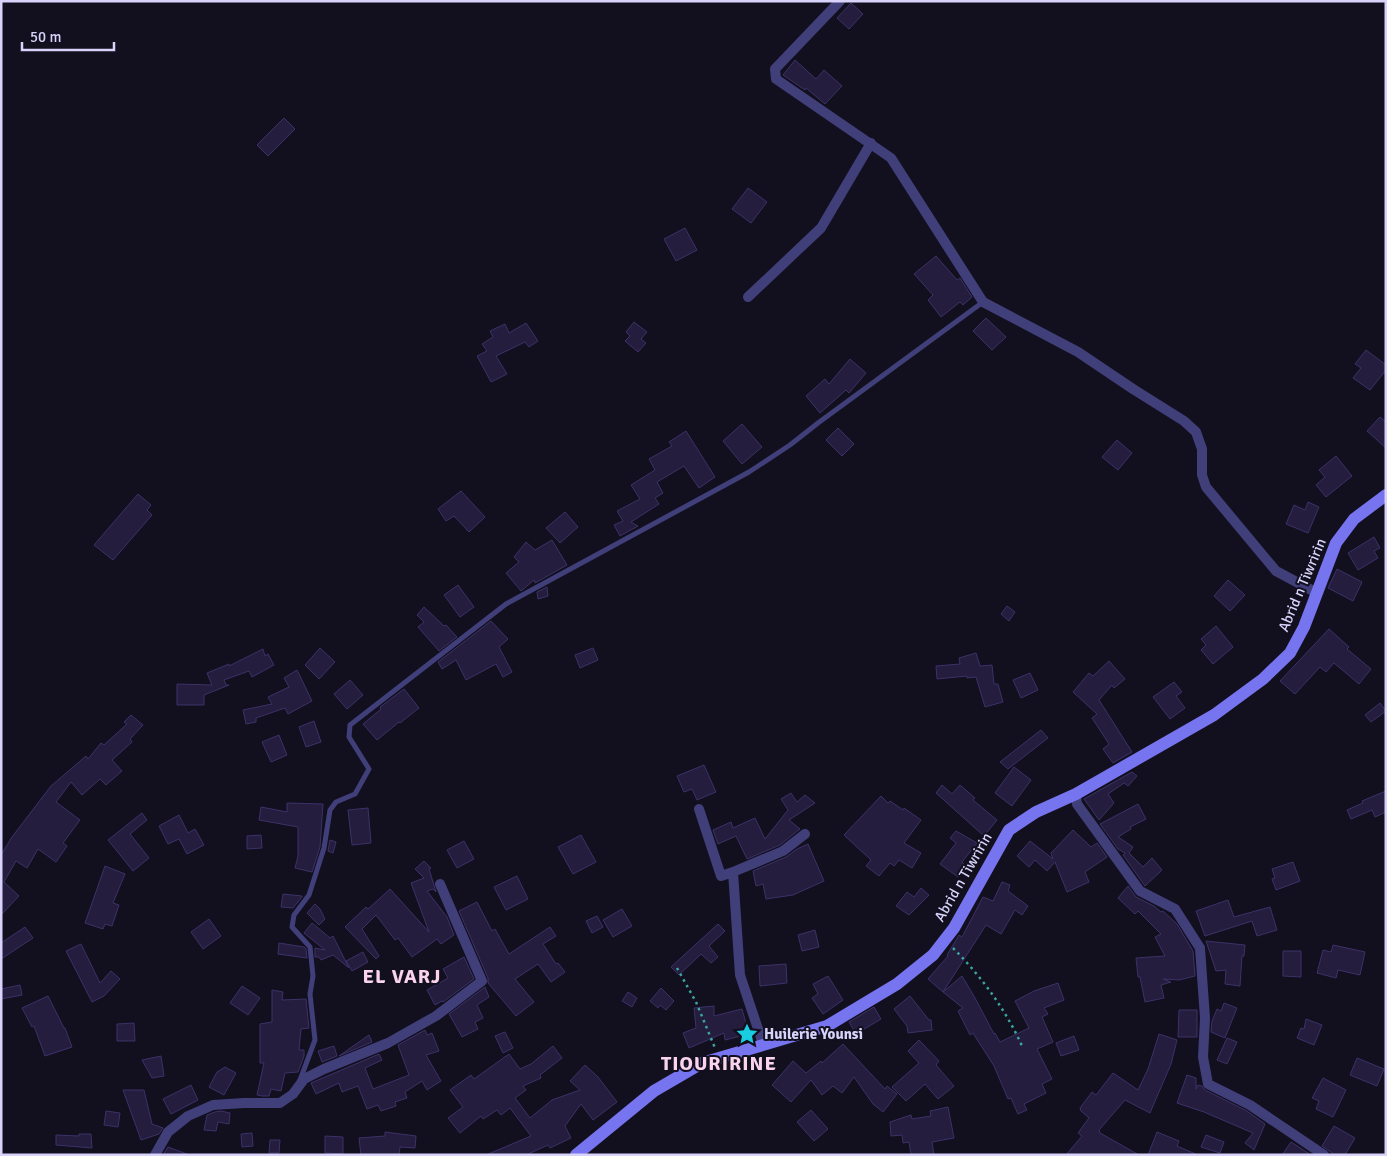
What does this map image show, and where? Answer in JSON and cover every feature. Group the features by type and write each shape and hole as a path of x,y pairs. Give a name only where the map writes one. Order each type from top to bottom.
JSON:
{"street":[{"path":"840,1 775,69 776,79 891,158 983,302 1078,352 1132,389 1184,420 1196,432 1202,449 1202,475 1206,487 1276,571 1317,592"},
{"path":"748,297 821,228 871,143"},
{"name":"Abrid n Tiwririn","path":"579,1154 654,1091 702,1063 827,1026 897,984 933,955 954,928 1009,830 1036,812 1076,794 1214,715 1263,679 1290,654 1304,627 1336,543 1354,519 1386,495"},
{"path":"1076,794 1076,804 1140,891 1176,909 1200,948 1205,1018 1203,1057 1208,1084 1250,1105 1324,1155"},
{"path":"699,809 720,876 783,851 805,834"},
{"path":"733,872 740,975 763,1044"},
{"path":"155,1155 168,1132 188,1116 213,1105 280,1103 293,1094 304,1079 388,1043 436,1016 482,981 440,884"}],"lane":[{"path":"293,1094 315,1040 310,994 313,976 310,947 292,927 294,915 309,895 324,848 330,810 336,802 355,794 369,769 350,737 350,724 506,604 749,472 790,445 983,302"}],"path":[{"path":"945,940 962,957 995,998 1022,1046"},
{"path":"677,968 711,1034 719,1058"}],"building":[{"path":"851,3 863,14 849,29 837,18"},
{"path":"795,60 816,79 824,70 842,86 825,104 806,88 805,90 783,75"},
{"path":"284,118 295,129 268,156 257,145"},
{"path":"748,188 767,202 751,223 732,209"},
{"path":"685,228 697,250 676,261 664,239"},
{"path":"936,256 957,280 960,278 972,297 963,305 960,302 941,317 928,300 933,295 914,274"},
{"path":"986,318 1006,337 992,350 973,331"},
{"path":"634,322 647,332 641,339 646,343 638,352 625,341 630,336 626,332"},
{"path":"526,323 538,341 529,347 525,342 496,356 507,374 491,382 477,356 487,351 482,344 493,337 490,331 505,324 509,333"},
{"path":"1366,350 1386,365 1386,370 1370,390 1353,378 1361,368 1355,364"},
{"path":"850,359 866,373 849,393 846,390 820,413 806,396 825,379 829,384"},
{"path":"1380,417 1386,422 1386,448 1367,431"},
{"path":"742,424 762,447 742,464 723,441"},
{"path":"838,428 854,444 842,456 826,440"},
{"path":"686,431 715,477 699,488 684,466 657,482 663,493 655,498 659,504 631,522 638,526 620,536 614,525 623,521 617,511 640,499 631,485 655,470 649,459 672,446 669,442"},
{"path":"1117,440 1132,453 1118,470 1102,457"},
{"path":"1336,456 1352,476 1326,497 1316,485 1325,477 1319,470"},
{"path":"461,491 485,517 469,532 454,516 446,521 438,509"},
{"path":"138,494 151,505 147,510 152,515 113,560 94,545"},
{"path":"1308,502 1319,507 1308,533 1286,524 1294,505 1305,510"},
{"path":"565,512 578,527 560,543 546,528"},
{"path":"1374,537 1380,548 1374,551 1378,558 1358,570 1348,553"},
{"path":"552,540 567,565 535,583 534,580 521,591 506,573 519,562 514,557 526,542 535,550"},
{"path":"1337,569 1362,582 1353,601 1328,588"},
{"path":"1228,580 1245,595 1230,611 1214,596"},
{"path":"458,585 474,607 460,617 444,595"},
{"path":"547,587 548,596 538,599 537,592"},
{"path":"1007,606 1015,612 1009,621 1001,614"},
{"path":"424,607 457,637 439,651 418,627 424,622 417,615"},
{"path":"491,621 508,639 499,647 512,672 503,677 496,664 466,680 456,660 442,669 438,662"},
{"path":"1216,626 1233,647 1213,664 1201,650 1206,645 1201,639"},
{"path":"1329,629 1349,647 1347,649 1371,669 1359,684 1334,663 1326,672 1320,667 1295,694 1280,681"},
{"path":"320,648 335,662 319,679 305,665"},
{"path":"593,648 598,660 580,668 575,655"},
{"path":"263,649 265,656 268,654 274,665 252,677 249,671 224,680 226,685 229,685 204,695 204,705 177,705 177,684 212,685 207,673 229,664 229,666"},
{"path":"976,653 980,666 992,665 994,684 998,684 1003,702 985,707 976,677 937,679 936,666 960,664 959,658"},
{"path":"1109,661 1125,679 1114,688 1112,685 1099,700 1132,752 1113,763 1103,749 1109,744 1092,718 1097,714 1073,692 1089,673 1093,676"},
{"path":"297,670 312,701 288,714 285,708 256,718 256,722 246,724 243,710 272,704 268,697 289,687 284,678"},
{"path":"1030,673 1038,690 1021,698 1013,680"},
{"path":"350,680 363,695 347,709 334,694"},
{"path":"1174,682 1182,692 1176,696 1185,708 1170,719 1153,697"},
{"path":"404,689 419,708 377,740 363,724 381,709 380,707"},
{"path":"1380,703 1386,711 1371,722 1365,715"},
{"path":"131,715 143,725 130,739 132,742 112,760 122,771 106,785 100,779 82,795 71,782 56,802 80,820 63,843 67,846 56,862 38,849 27,868 16,861 4,882 19,896 1,915 1,855 12,837 51,786 86,756 88,759 101,743 104,745 127,724 124,722"},
{"path":"314,721 321,742 306,747 299,727"},
{"path":"1041,730 1048,738 1008,769 1000,762"},
{"path":"279,735 287,755 271,762 262,742"},
{"path":"704,765 716,792 697,800 692,789 684,792 677,776"},
{"path":"1014,767 1031,780 1012,806 995,793"},
{"path":"1132,772 1137,776 1128,786 1124,783 1108,794 1114,803 1099,820 1084,799"},
{"path":"942,785 952,794 960,785 975,798 973,800 997,820 984,836 936,793"},
{"path":"1386,791 1386,812 1375,817 1372,810 1351,819 1347,810 1363,803 1362,801"},
{"path":"791,793 797,802 805,795 815,803 789,820 800,829 780,845 747,859 736,836 718,844 713,830 731,822 733,828 755,818 765,839 788,810 781,799"},
{"path":"881,796 888,803 890,801 903,810 904,808 921,820 904,843 921,853 912,868 899,860 894,866 890,863 879,876 866,866 871,860 844,835"},
{"path":"287,803 323,804 320,847 312,872 295,868 298,856 298,827 259,820 261,807 287,812"},
{"path":"1138,804 1146,819 1130,827 1131,829 1118,837 1133,847 1129,853 1143,867 1152,858 1162,870 1145,886 1123,855 1125,853 1118,849 1100,824"},
{"path":"368,808 371,843 352,845 348,810"},
{"path":"142,813 147,820 130,834 149,858 133,871 108,840"},
{"path":"179,815 188,833 195,829 204,845 187,854 179,839 168,844 159,826"},
{"path":"1073,830 1091,847 1097,843 1107,857 1085,872 1089,882 1067,892 1055,862 1047,871 1035,860 1029,867 1017,856 1030,841 1053,859 1051,853"},
{"path":"956,831 977,843 962,862 966,866 958,877 940,864 956,843 950,838"},
{"path":"261,835 262,848 247,849 247,836"},
{"path":"581,835 596,862 573,874 558,847"},
{"path":"330,840 336,842 333,853 328,851"},
{"path":"464,841 474,859 457,868 447,850"},
{"path":"808,844 824,881 793,895 766,899 763,884 756,886 753,871 786,857"},
{"path":"424,861 431,868 429,869 436,892 433,889 427,891 447,917 454,935 441,944 437,939 412,957 398,938 395,940 376,915 362,929 379,956 376,959 345,927 366,907 368,909 390,889 429,932 411,883 424,878 415,869"},
{"path":"1293,862 1300,881 1276,890 1272,879 1275,878 1272,869"},
{"path":"105,866 125,874 113,903 119,905 112,926 105,924 103,929 85,923"},
{"path":"517,876 528,899 506,910 494,887"},
{"path":"1002,882 1010,885 1008,891 1028,906 1022,915 1015,910 1001,934 986,925 943,992 928,979 948,956 959,935 962,937 983,897 993,901"},
{"path":"1128,886 1136,897 1154,906 1161,912 1163,911 1177,924 1193,951 1195,976 1179,980 1163,979 1171,982 1161,985 1164,998 1145,1002 1140,977 1138,977 1136,958 1165,956 1155,937 1161,934 1138,911 1135,914 1118,898"},
{"path":"921,888 929,895 909,915 896,906 907,892 914,897"},
{"path":"283,894 302,897 293,908 281,907"},
{"path":"1228,900 1234,917 1270,907 1277,930 1257,936 1252,921 1205,936 1196,911"},
{"path":"477,902 492,931 495,929 509,954 550,927 556,936 543,944 556,964 558,963 565,972 551,982 538,964 515,979 534,1002 516,1016 488,983 488,978 459,911"},
{"path":"315,904 325,919 319,925 307,913"},
{"path":"622,909 632,926 613,937 603,920"},
{"path":"597,916 603,927 592,933 586,921"},
{"path":"209,919 221,936 203,949 191,932"},
{"path":"312,923 330,938 333,936 349,968 333,955 321,960 319,957 315,957 315,948 325,950 304,933"},
{"path":"718,924 725,931 709,946 718,957 711,963 701,954 679,975 671,967"},
{"path":"25,927 33,938 1,959 1,943"},
{"path":"815,930 819,947 802,951 798,935"},
{"path":"1206,941 1245,945 1244,956 1242,956 1240,986 1225,984 1226,970 1216,971"},
{"path":"279,943 304,947 307,958 278,954"},
{"path":"81,944 100,983 111,971 120,979 104,996 92,1002 66,951"},
{"path":"1333,945 1365,952 1360,975 1338,970 1336,978 1317,973 1323,950 1331,952"},
{"path":"1283,951 1301,951 1301,977 1283,976"},
{"path":"363,952 368,962 352,971 346,961"},
{"path":"464,957 474,979 443,1002 435,1005 427,990 448,978 443,969"},
{"path":"786,964 787,983 760,986 759,966"},
{"path":"828,976 843,1000 823,1014 812,998 818,994 813,984"},
{"path":"962,976 1000,1042 1029,1028 1015,1001 1034,991 1058,983 1064,1000 1044,1008 1048,1014 1042,1017 1053,1042 1037,1049 1052,1079 1042,1084 1046,1093 1024,1104 1027,1110 1018,1114 1011,1098 1008,1099 994,1066 973,1033 970,1035 958,1011 963,1008 943,992"},
{"path":"20,985 22,995 1,999 1,989"},
{"path":"242,986 260,998 248,1015 230,1003"},
{"path":"485,987 489,997 477,1005 483,1018 475,1022 478,1029 462,1037 449,1014"},
{"path":"661,988 674,1001 666,1010 660,1005 658,1008 650,1001"},
{"path":"272,990 283,992 282,1000 306,999 309,1028 301,1029 299,1050 304,1050 304,1056 298,1072 285,1073 281,1091 271,1089 269,1096 262,1096 257,1095 264,1063 260,1063 260,1024 272,1022"},
{"path":"628,992 637,998 632,1007 622,1001"},
{"path":"48,996 65,1028 72,1047 45,1056 34,1026 32,1027 22,1008"},
{"path":"910,996 929,1020 931,1020 932,1030 908,1033 907,1026 894,1009"},
{"path":"1224,1003 1237,1008 1225,1038 1211,1032 1212,1021 1217,1009 1221,1011"},
{"path":"714,1006 714,1016 742,1009 749,1034 725,1040 724,1033 689,1048 683,1033 696,1028 694,1008"},
{"path":"874,1007 881,1019 856,1034 849,1022"},
{"path":"1179,1010 1197,1010 1197,1037 1178,1037"},
{"path":"1306,1019 1322,1025 1314,1045 1297,1038 1301,1028 1304,1029"},
{"path":"134,1023 135,1041 117,1041 117,1024"},
{"path":"425,1030 427,1035 432,1033 439,1051 426,1055 441,1081 427,1090 422,1081 405,1092 407,1098 395,1102 396,1106 381,1111 378,1105 367,1109 358,1086 342,1092 339,1083 316,1094 311,1083 379,1054 382,1060 365,1068 373,1089 409,1075 398,1045"},
{"path":"505,1032 513,1048 503,1053 495,1036"},
{"path":"1159,1034 1177,1040 1171,1064 1150,1113 1125,1100 1099,1130 1100,1133 1139,1155 1066,1155 1082,1136 1078,1133 1089,1118 1080,1108 1092,1092 1096,1095 1113,1073 1138,1090 1148,1069"},
{"path":"369,1035 372,1042 339,1056"},
{"path":"1074,1036 1079,1050 1061,1056 1056,1043"},
{"path":"1227,1038 1237,1042 1227,1064 1217,1060"},
{"path":"919,1040 939,1061 936,1065 954,1086 938,1099 925,1084 906,1101 892,1087 919,1063 908,1051"},
{"path":"843,1044 885,1089 887,1086 897,1094 883,1112 873,1104 854,1077 842,1093 833,1086 822,1095 811,1080 791,1102 772,1085 793,1061 806,1073 821,1061 822,1063"},
{"path":"334,1046 337,1056 322,1062 318,1051"},
{"path":"553,1046 562,1058 540,1075 541,1078 523,1086 526,1090 515,1098 530,1118 552,1100 580,1090 570,1081 585,1065 598,1077 617,1102 593,1120 581,1104 565,1126 571,1138 550,1148 548,1145 526,1155 486,1155 531,1136 510,1108 501,1115 497,1110 483,1119 481,1116 460,1133 448,1118 463,1107 450,1090 471,1075 474,1079 509,1054 520,1069 531,1064"},
{"path":"161,1056 164,1076 152,1078 142,1060"},
{"path":"1357,1058 1384,1069 1377,1086 1350,1075"},
{"path":"225,1067 236,1073 224,1095 209,1087 217,1072"},
{"path":"1187,1075 1196,1078 1196,1089 1198,1085 1202,1086 1205,1090 1247,1111 1265,1124 1254,1150 1245,1143 1253,1133 1204,1112 1177,1103"},
{"path":"1323,1078 1346,1090 1333,1117 1316,1109 1319,1101 1312,1098"},
{"path":"191,1085 198,1100 171,1114 163,1099"},
{"path":"123,1090 144,1090 152,1124 163,1128 159,1134 141,1140"},
{"path":"948,1107 954,1138 932,1142 934,1155 911,1155 909,1142 903,1143 902,1135 891,1136 890,1122 911,1115 912,1119 931,1116 930,1111"},
{"path":"811,1110 828,1129 814,1141 797,1122"},
{"path":"106,1111 120,1113 118,1127 104,1125"},
{"path":"221,1111 230,1113 229,1124 218,1122 216,1131 204,1130 207,1115"},
{"path":"1334,1126 1355,1138 1345,1155 1335,1155 1322,1146"},
{"path":"385,1132 416,1136 415,1148 400,1147 399,1155 361,1155 359,1138 385,1136"},
{"path":"1157,1132 1179,1141 1177,1146 1198,1155 1148,1155"},
{"path":"252,1133 253,1146 242,1147 241,1134"},
{"path":"79,1134 91,1134 92,1148 56,1145 56,1135 79,1136"},
{"path":"1206,1135 1224,1142 1220,1153 1201,1147"},
{"path":"325,1136 343,1137 343,1154 325,1153"},
{"path":"270,1140 280,1140 279,1153 269,1153"},
{"path":"1291,1142 1311,1155 1282,1155"},
{"path":"168,1147 187,1154 187,1155 163,1155"}],"place":[{"name":"Huilerie Younsi","path":"747,1034"}],"district":[{"name":"EL VARJ","path":"402,976"},
{"name":"TIOURIRINE","path":"719,1063"}]}
